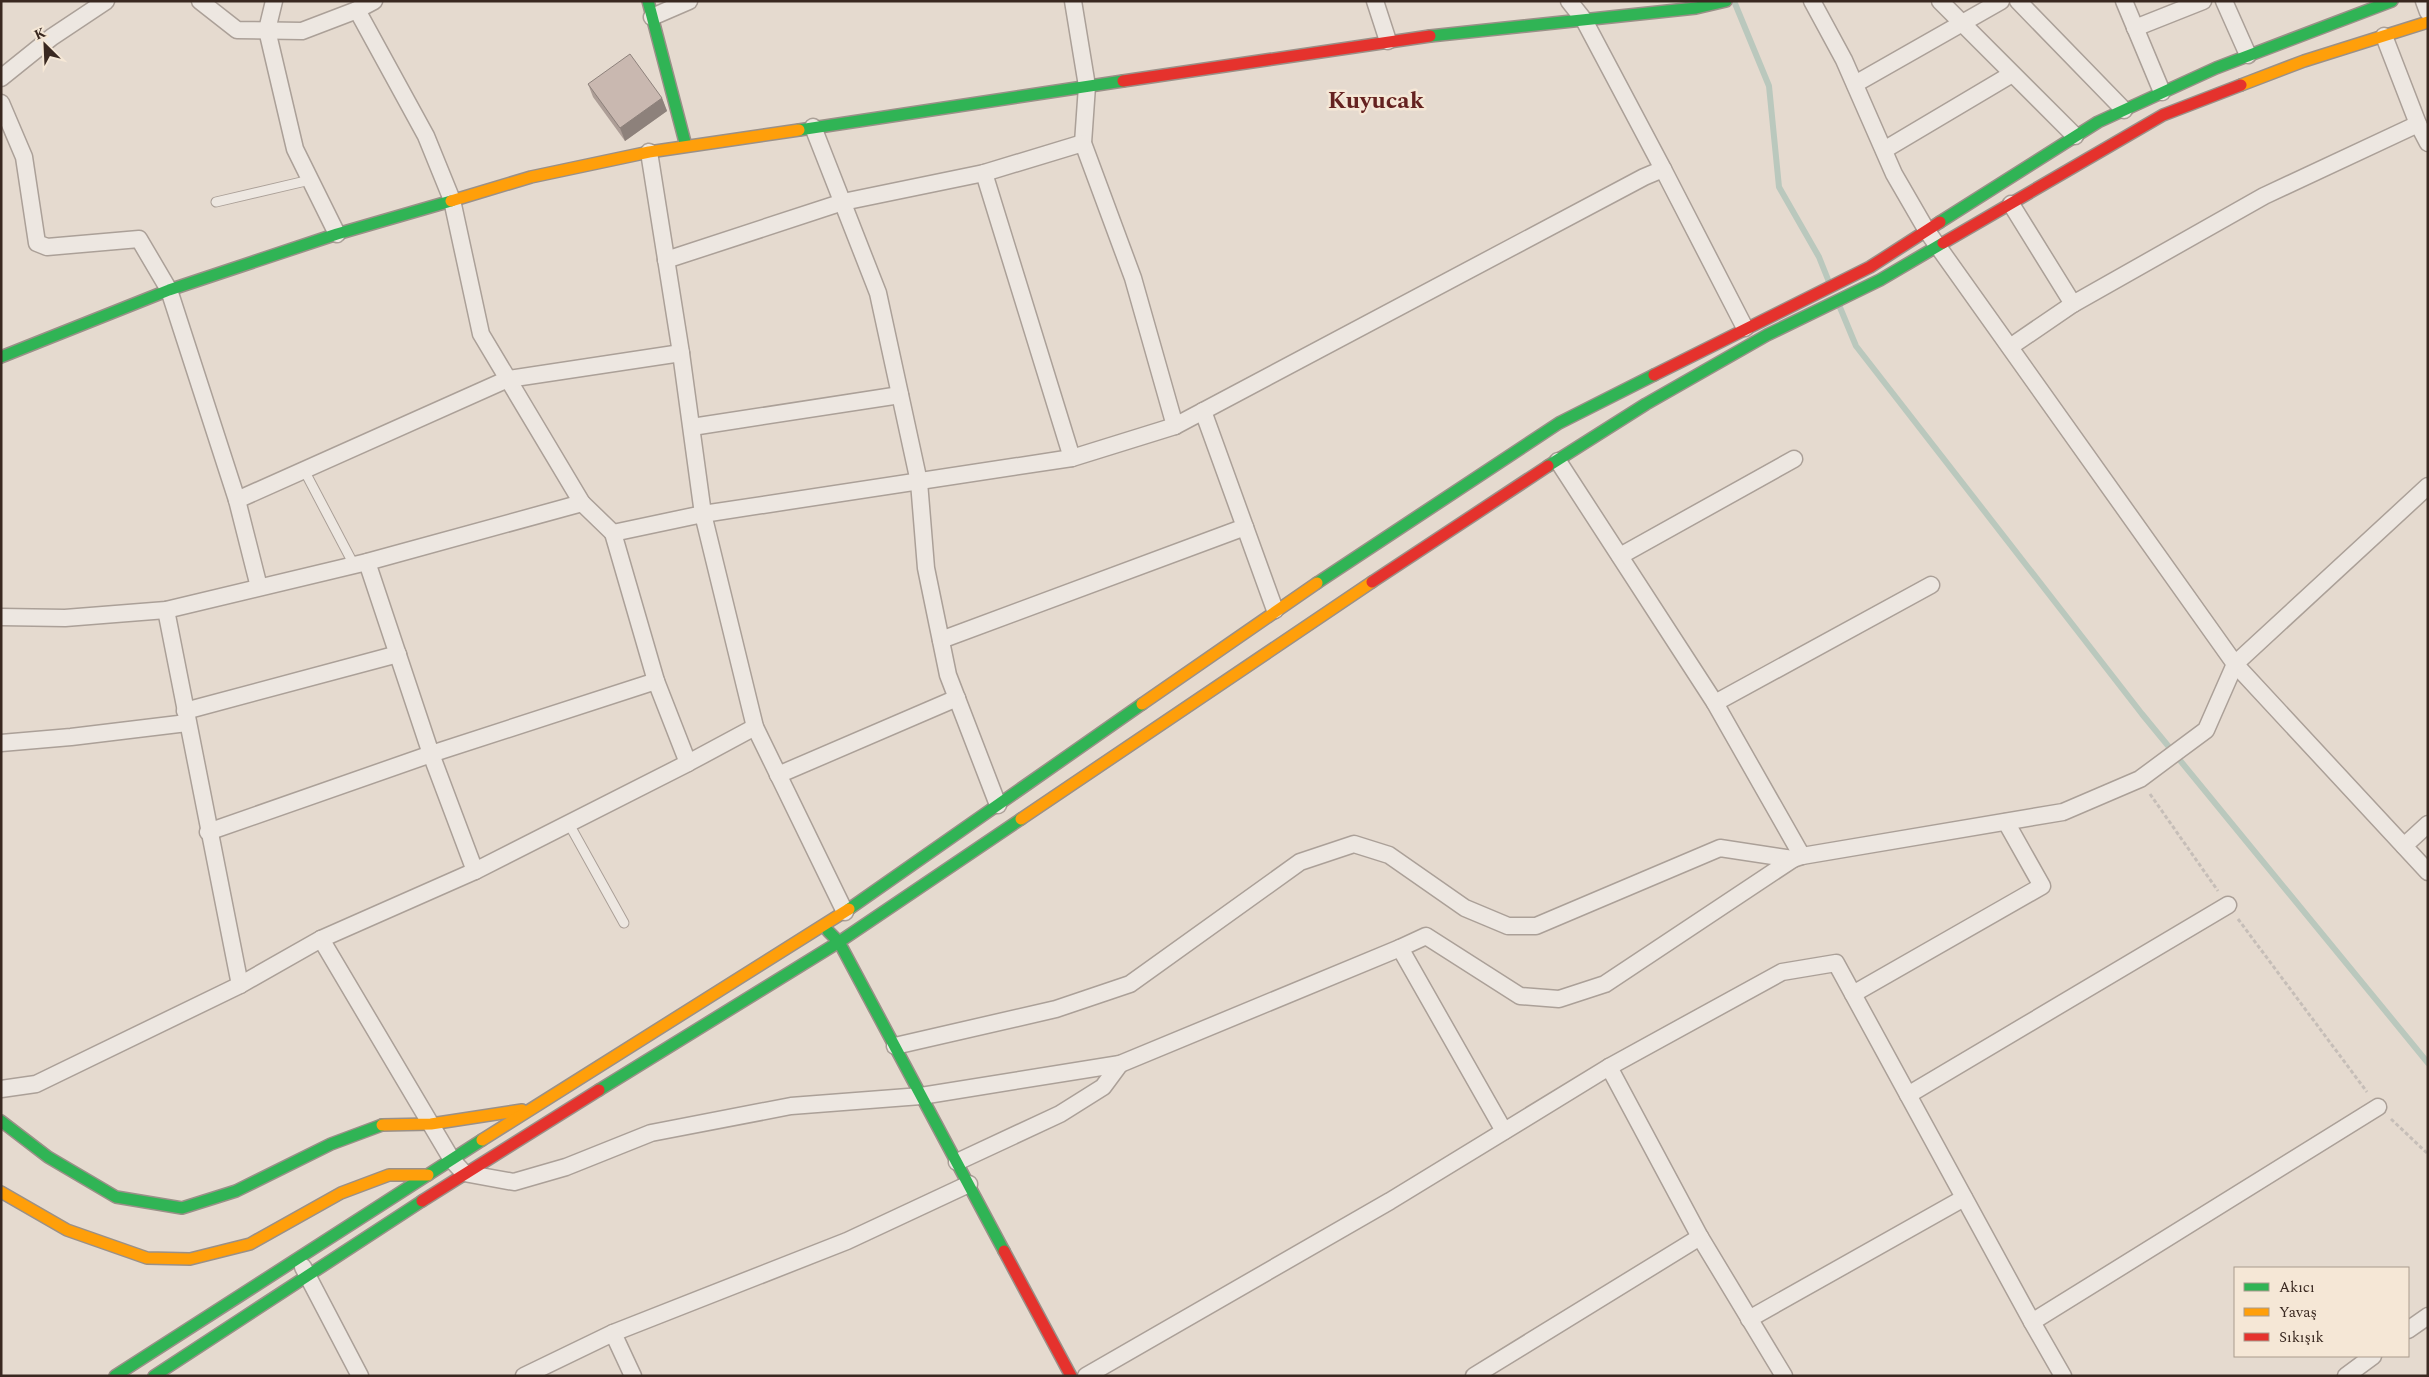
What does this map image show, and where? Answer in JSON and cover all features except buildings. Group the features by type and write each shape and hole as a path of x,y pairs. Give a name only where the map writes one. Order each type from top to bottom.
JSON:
{"main road":[{"path":"648,1 686,146"},
{"path":"115,1376 531,1109 823,927 1275,610 1559,423 1745,328 1870,267 2098,122 2248,55 2392,1"},
{"path":"1,357 169,290 337,234 531,177 649,152 1388,41 1584,20 1722,2"},
{"path":"154,1376 464,1173 839,942 1432,541 1646,404 1753,344 1880,280 2163,115 2304,61 2428,22"},
{"path":"1745,328 1753,344"},
{"path":"1275,610 1293,635"},
{"path":"823,927 839,942 1071,1376"},
{"path":"1,1121 48,1157 116,1197 182,1208 236,1191 331,1144 381,1125 431,1124 531,1109"},
{"path":"1,1192 67,1230 147,1258 190,1259 250,1244 341,1193 389,1174 427,1175 464,1173"}],"street":[{"path":"1,78 52,37 106,1"},
{"path":"200,1 237,30 302,31 357,10 374,1"},
{"path":"274,1 267,30 295,149 337,234"},
{"path":"652,18 689,1"},
{"path":"1073,1 1087,86 1083,143 1133,278 1175,426"},
{"path":"1375,1 1388,41"},
{"path":"1569,1 1584,20 1745,328"},
{"path":"1812,1 1844,60 1894,174 1927,231 2236,664 2428,872"},
{"path":"1940,1 2075,136"},
{"path":"1855,84 2001,1"},
{"path":"2018,1 2124,110"},
{"path":"2124,1 2162,92"},
{"path":"2135,28 2203,1"},
{"path":"2224,1 2248,55"},
{"path":"2424,1 2428,12"},
{"path":"357,10 426,136 452,200 481,334 582,503 613,533 656,681 688,764"},
{"path":"2384,36 2418,124 2428,143"},
{"path":"1884,150 2012,74"},
{"path":"1,103 24,157 37,243 47,247 139,239 169,290 237,500 259,587"},
{"path":"2010,347 2073,304 2264,196 2418,124"},
{"path":"814,128 878,294 919,482 926,568 948,675 998,805"},
{"path":"666,260 843,202 984,173 1083,143"},
{"path":"649,152 681,353 703,514 755,727 845,912"},
{"path":"613,533 703,514 1072,458 1175,426 1635,182 1663,169"},
{"path":"984,173 1072,458"},
{"path":"2011,204 2073,304"},
{"path":"237,500 508,379 681,353"},
{"path":"692,427 900,395"},
{"path":"1203,411 1275,610"},
{"path":"1620,556 1794,459"},
{"path":"1558,461 1715,703 1797,857"},
{"path":"895,1046 1056,1009 1130,984 1300,862 1354,844 1389,855 1465,908 1508,926 1536,926 1720,848 1797,857 2063,812 2140,779 2206,730 2236,664 2428,486"},
{"path":"1,617 65,618 166,610 360,563 582,503"},
{"path":"941,640 1245,527"},
{"path":"360,563 398,654 431,754 475,871"},
{"path":"1715,703 1930,585"},
{"path":"166,610 208,832 240,986"},
{"path":"1,743 70,737 186,717 398,654"},
{"path":"208,832 431,754 656,681"},
{"path":"778,774 956,698"},
{"path":"1,1089 36,1084 240,986 321,939 475,871 688,764 755,727"},
{"path":"1853,994 2042,886 2006,822"},
{"path":"2404,846 2428,824"},
{"path":"321,939 452,1160 464,1173 514,1182 566,1167 651,1133 791,1106 921,1096 1120,1064 1426,936 1520,996 1559,1000 1605,984 1797,857"},
{"path":"1908,1095 2228,905"},
{"path":"1400,948 1504,1131"},
{"path":"1086,1376 1390,1201 1609,1067 1782,972 1836,963 2063,1376"},
{"path":"957,1162 1060,1114 1104,1087 1120,1064"},
{"path":"1609,1067 1700,1237 1784,1376"},
{"path":"2032,1322 2378,1107"},
{"path":"524,1376 613,1333 847,1241 968,1184"},
{"path":"1749,1319 1964,1198"},
{"path":"1474,1376 1700,1237"},
{"path":"299,1258 360,1376"},
{"path":"2409,1329 2428,1316"},
{"path":"613,1333 633,1376"},
{"path":"2346,1376 2372,1357"}],"lane":[{"path":"216,202 310,180"},
{"path":"304,470 360,563"},
{"path":"569,824 624,923"}],"path":[{"path":"2140,779 2228,905 2378,1107 2428,1154"}],"waterway":[{"path":"1734,1 1769,86 1779,187 1819,257 1829,282"},
{"path":"1839,305 1856,346 2142,714 2428,1063"}],"traffic: fast":[{"path":"648,1 686,146"},
{"path":"1430,36 1696,8 1726,1"},
{"path":"1940,222 2098,122 2216,68 2392,1"},
{"path":"799,130 1123,81"},
{"path":"1,357 169,290 337,234 451,201"},
{"path":"1548,466 1646,404 1767,335 1880,280 1943,243"},
{"path":"1317,583 1559,423 1654,375"},
{"path":"849,909 1142,704"},
{"path":"599,1090 839,942 1021,819"},
{"path":"828,931 839,942 1004,1251"},
{"path":"1,1121 48,1157 116,1197 182,1208 236,1191 331,1144 382,1125"},
{"path":"115,1376 482,1140"},
{"path":"154,1376 422,1201"}],"traffic: slow":[{"path":"2241,85 2304,61 2428,22"},
{"path":"451,201 531,177 649,152 799,130"},
{"path":"1021,819 1372,582"},
{"path":"1142,704 1317,583"},
{"path":"482,1140 849,909"},
{"path":"382,1125 431,1124 522,1110"},
{"path":"1,1192 67,1230 147,1258 190,1259 250,1244 341,1193 389,1175 428,1175"}],"traffic: jam":[{"path":"1123,81 1430,36"},
{"path":"1943,243 2163,115 2241,85"},
{"path":"1654,375 1870,267 1940,222"},
{"path":"1372,582 1548,466"},
{"path":"422,1201 599,1090"},
{"path":"1004,1251 1071,1376"}],"district":[{"name":"Kuyucak","path":"1376,101"}]}
